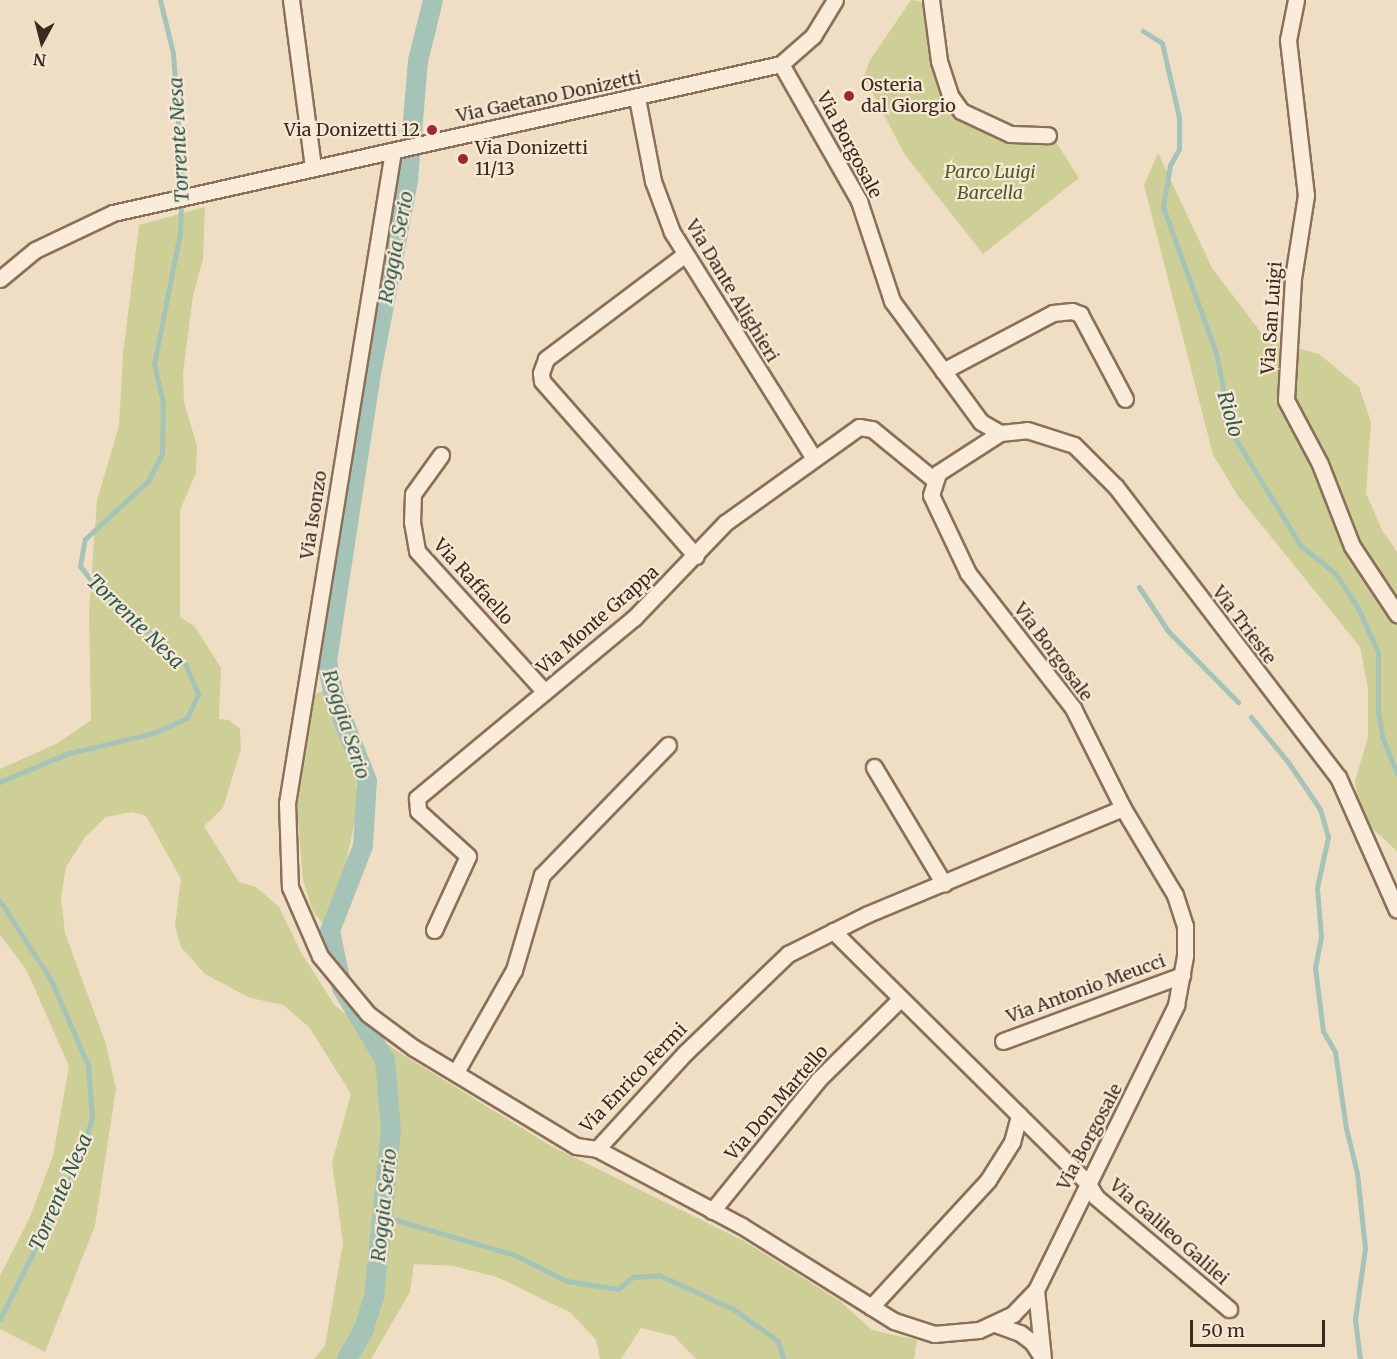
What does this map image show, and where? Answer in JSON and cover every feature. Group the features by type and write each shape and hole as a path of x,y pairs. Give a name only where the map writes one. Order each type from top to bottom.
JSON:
{"street":[{"path":"291,0 313,167"},
{"path":"781,64 813,36 835,0"},
{"path":"931,0 939,61 951,97 961,111 1010,134 1048,135"},
{"name":"Via San Luigi","path":"1296,0 1288,40 1306,195 1293,278 1286,400 1320,464 1352,546 1397,614"},
{"name":"Via Gaetano Donizetti","path":"0,279 44,245 113,213 207,189 438,142 781,64"},
{"name":"Via Borgosale","path":"781,64 860,201 892,300 981,422 1000,434"},
{"name":"Via Dante Alighieri","path":"637,98 653,181 684,255 813,458"},
{"name":"Via Isonzo","path":"393,151 287,803 290,886 320,956 368,1014 414,1048 456,1072"},
{"path":"684,255 546,359 541,373 542,381 696,556"},
{"path":"943,371 1053,313 1072,311 1080,314 1125,399"},
{"name":"Via Monte Grappa","path":"434,930 468,856 418,811 417,798 634,618 696,556 725,523 813,458 865,425 899,447 933,478"},
{"name":"Via Trieste","path":"1000,434 1027,430 1074,445 1116,487 1338,777 1397,910"},
{"path":"933,478 1000,434"},
{"name":"Via Raffaello","path":"441,455 413,494 412,522 417,551 545,692"},
{"name":"Via Borgosale","path":"933,478 931,495 936,509 968,573 1073,708 1123,808 1175,895 1185,926 1182,975 1176,1005 1159,1047 1087,1182 1036,1290"},
{"path":"456,1072 514,970 542,875 668,745"},
{"path":"874,767 944,884"},
{"name":"Via Enrico Fermi","path":"456,1072 576,1146 597,1149 754,982 788,954 833,931 1123,808"},
{"path":"833,931 1087,1182"},
{"name":"Via Antonio Meucci","path":"1003,1041 1182,975"},
{"name":"Via Don Martello","path":"712,1211 818,1080 900,999"},
{"path":"871,1307 988,1180 1012,1142 1019,1115"},
{"path":"597,1149 712,1211 894,1321 934,1334 979,1330 995,1324 1013,1314 1036,1290"},
{"name":"Via Galileo Galilei","path":"1087,1182 1096,1197 1229,1309"},
{"path":"1036,1290 1042,1359"},
{"path":"995,1324 1032,1342 1042,1359"}],"green space":[{"name":"Parco Luigi Barcella","path":"911,0 924,2 954,110 978,128 997,135 1021,141 1056,142 1079,178 983,254 905,155 864,77 870,60"},
{"path":"1158,153 1212,268 1266,339 1319,354 1359,387 1371,422 1366,493 1382,530 1397,552 1397,851 1361,818 1355,781 1368,737 1368,689 1360,647 1238,496 1213,455 1144,185"},
{"path":"205,207 203,259 193,296 183,373 184,402 197,446 196,473 180,510 180,617 195,627 221,668 219,719 229,720 240,729 241,749 223,808 204,826 239,882 256,887 279,907 302,954 335,1006 397,1051 551,1146 744,1241 840,1301 872,1330 917,1340 914,1359 696,1359 674,1336 641,1328 621,1359 600,1359 596,1340 571,1313 497,1277 453,1266 414,1264 410,1292 371,1359 314,1359 325,1346 343,1243 332,1162 351,1094 309,1027 283,1005 250,998 205,974 181,947 175,926 181,879 146,816 132,812 106,817 86,836 66,867 61,897 65,933 106,1044 116,1089 95,1226 45,1352 0,1329 0,1276 29,1219 53,1156 69,1066 26,969 0,935 0,769 58,743 91,720 89,611 97,500 119,426 123,353 139,225"},
{"path":"323,691 355,774 358,807 340,891 324,925 313,912 303,880 297,808 315,694"}],"waterway":[{"name":"Torrente Nesa","path":"0,782 66,754 153,733 187,718 198,694 185,664 94,584 80,566 85,539 148,481 162,453 163,403 154,364 180,233 182,178 173,53 160,0"},
{"name":"Roggia Serio","path":"347,1359 363,1331 374,1297 391,1131 385,1060 342,988 330,931 363,846 367,781 334,697 327,661 371,373 408,180 418,61 433,0"},
{"name":"Riolo","path":"1143,31 1162,43 1179,117 1179,149 1170,165 1163,207 1216,353 1232,433 1300,545 1335,573 1358,608 1378,652 1378,712 1383,739 1397,773"},
{"path":"1139,587 1168,631 1238,702"},
{"path":"1251,717 1288,762 1320,809 1328,837 1317,888 1321,937 1315,967 1323,1031 1335,1052 1346,1128 1357,1173 1365,1248 1355,1319 1360,1359"},
{"name":"Torrente Nesa","path":"0,901 51,980 88,1065 92,1118 78,1162 0,1319"},
{"path":"382,1216 515,1255 567,1281 618,1289 633,1277 659,1275 733,1309 778,1341 783,1359"}],"place":[{"name":"Osteria dal Giorgio","path":"849,96"},
{"name":"Via Donizetti 12","path":"432,130"},
{"name":"Via Donizetti 11/13","path":"463,159"}]}
